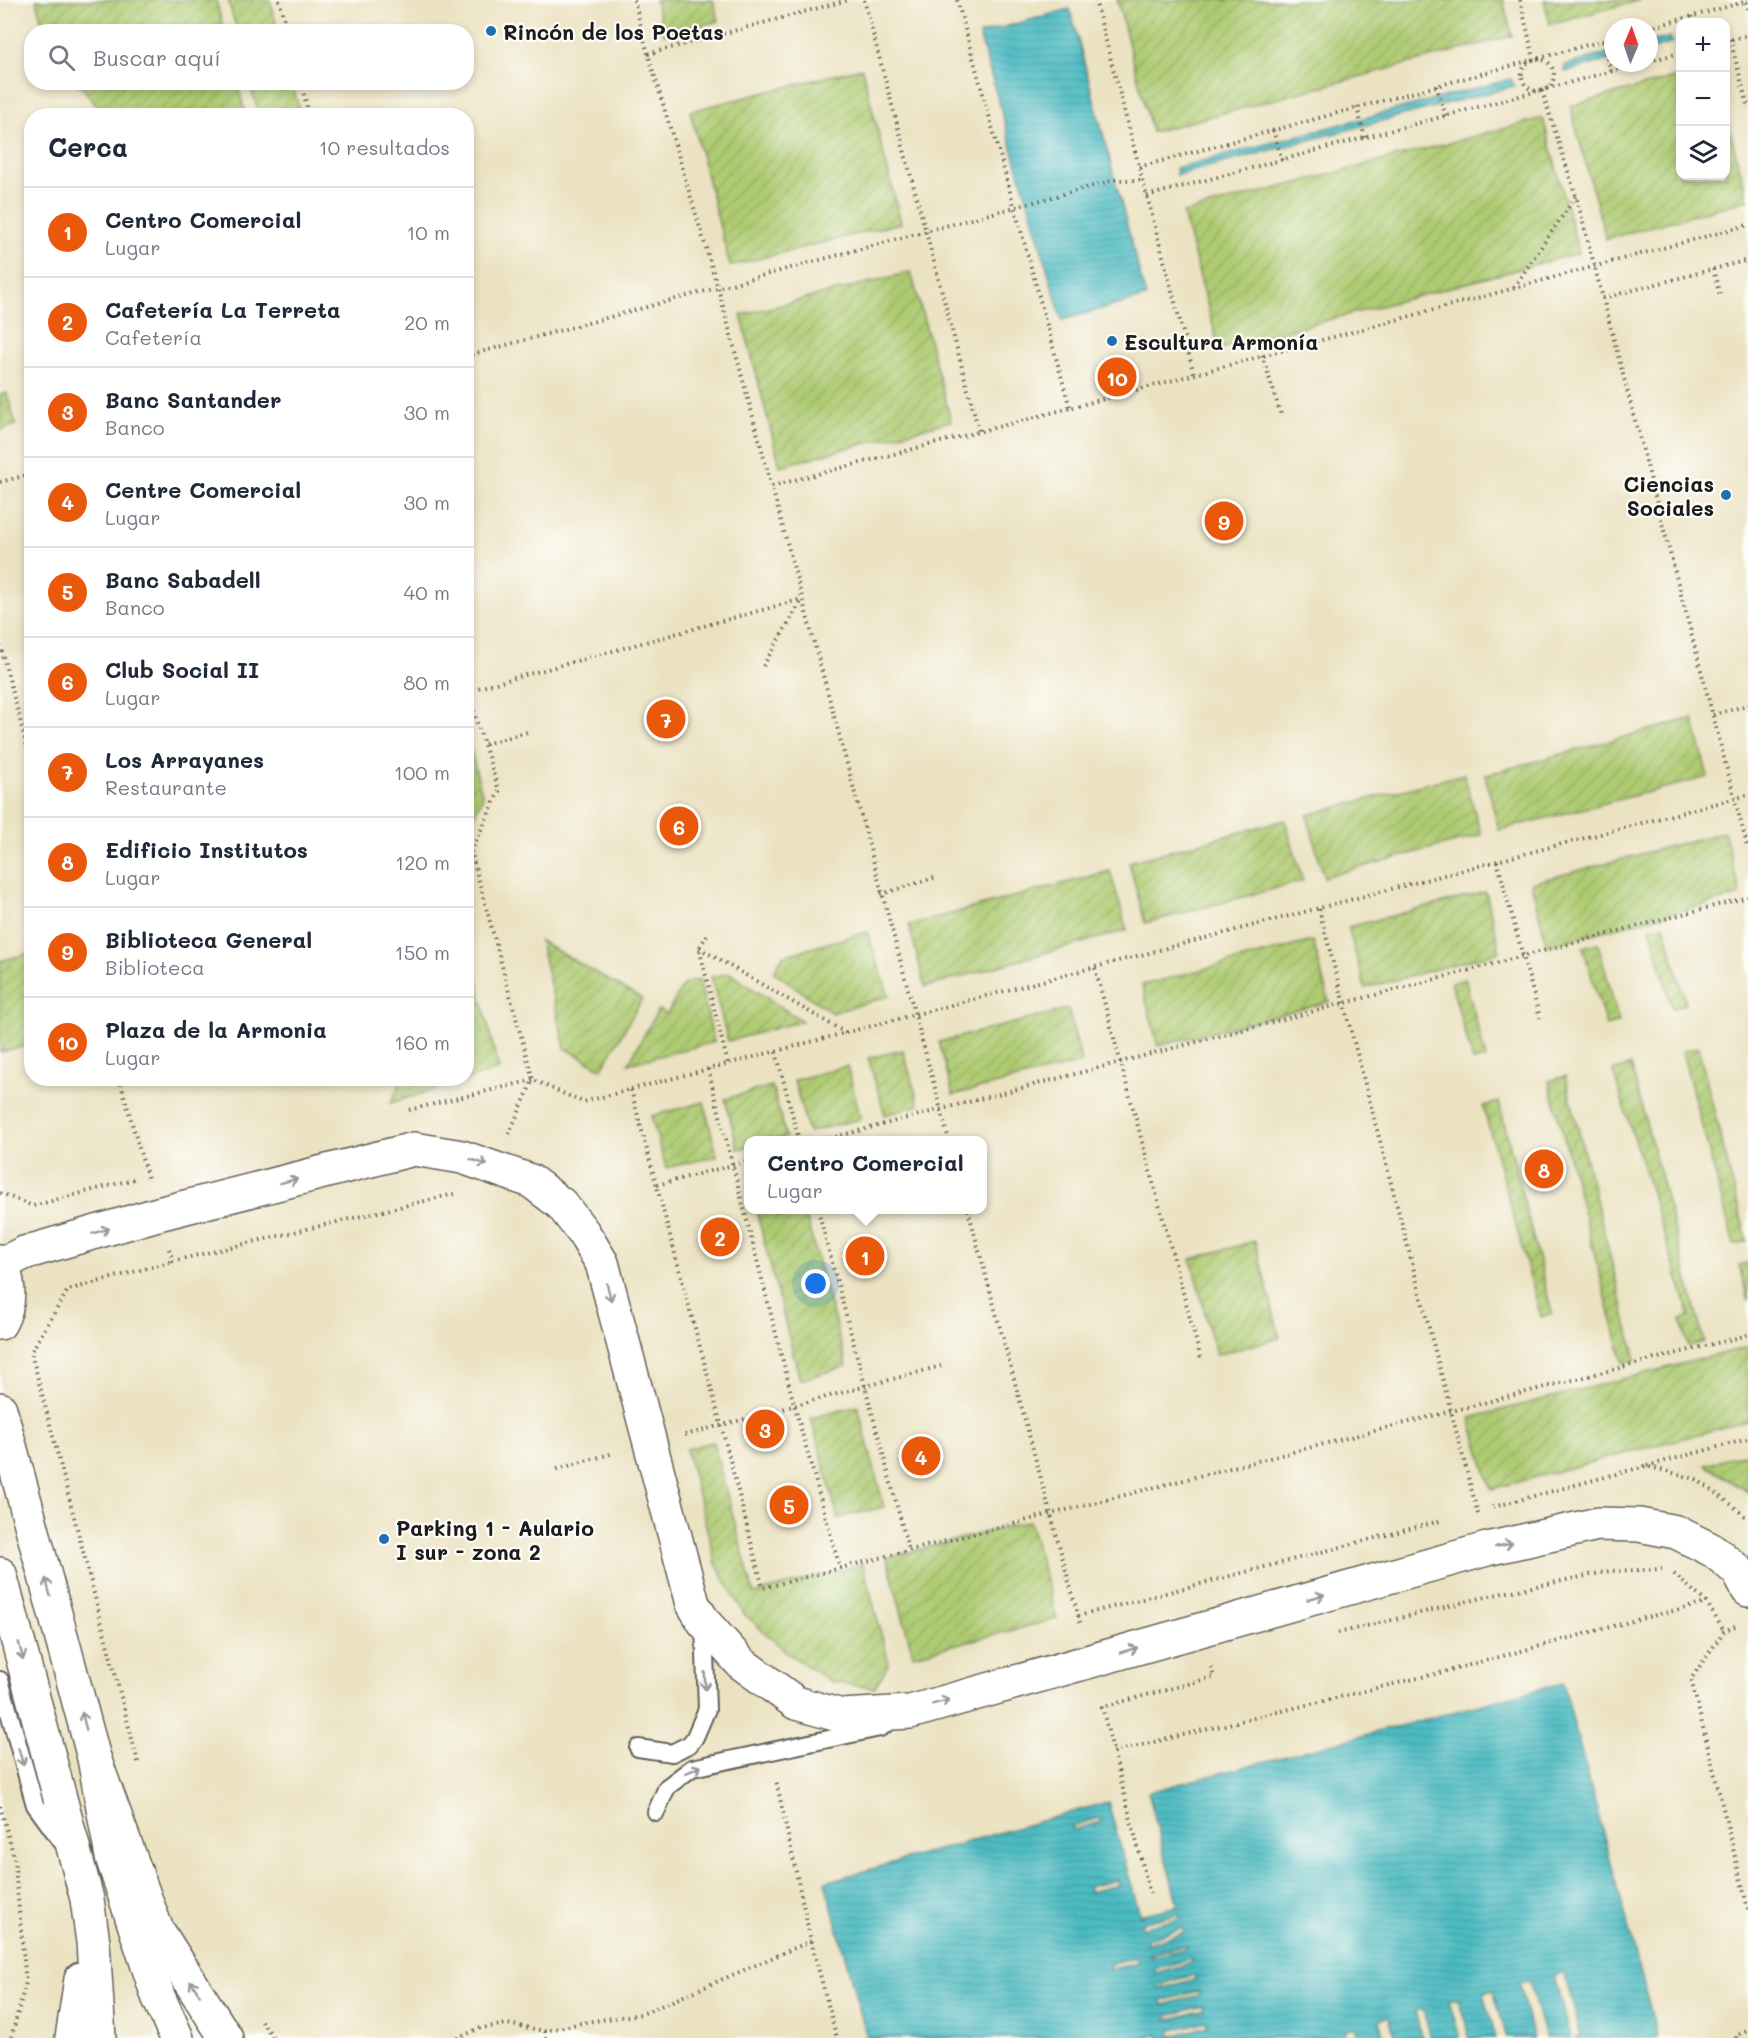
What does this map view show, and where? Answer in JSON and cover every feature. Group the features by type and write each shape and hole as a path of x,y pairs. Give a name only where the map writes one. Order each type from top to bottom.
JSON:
{"main road":[{"path":"0,1323 5,1315 9,1295 1,1257 56,1245 158,1214 414,1149 462,1157 531,1181 561,1204 583,1232 602,1263 693,1604 704,1623 741,1663 796,1702 842,1716 910,1712 1487,1549 1598,1524 1639,1525 1676,1532 1714,1551 1738,1571 1748,1590"},
{"path":"0,1409 94,1758 112,1857 158,1996 177,2038"},
{"path":"0,1574 87,1899 93,1942 99,2038"},
{"path":"94,1758 156,1928 226,2038"},
{"path":"72,2038 80,1993 87,1899"}],"lane":[{"path":"638,1748 672,1753 690,1744 695,1737 707,1709 704,1623"},
{"path":"0,1680 35,1805 77,1862"},
{"path":"656,1812 667,1787 692,1768 880,1728 910,1712"}],"path":[{"path":"279,0 286,24"},
{"path":"634,0 718,288 948,1136"},
{"path":"648,54 848,0"},
{"path":"864,0 979,431"},
{"path":"957,0 1070,408"},
{"path":"1095,0 1194,374"},
{"path":"1520,0 1534,60"},
{"path":"1719,0 1722,8"},
{"path":"1658,25 1747,2 1748,9"},
{"path":"1730,40 1748,35"},
{"path":"1139,166 1603,41 1604,45"},
{"path":"1730,47 1748,107"},
{"path":"1658,59 1676,54"},
{"path":"1534,60 1545,61 1552,68 1554,79 1542,91 1532,90 1522,80 1522,69 1529,61 1534,60"},
{"path":"1147,196 1608,72"},
{"path":"1436,86 1446,116"},
{"path":"303,90 307,108"},
{"path":"1542,91 1576,196 1748,849"},
{"path":"1357,107 1365,138"},
{"path":"1273,130 1282,160"},
{"path":"474,354 1114,180 1142,180"},
{"path":"1514,288 1576,196"},
{"path":"772,486 1748,225"},
{"path":"1603,298 1748,260"},
{"path":"1713,269 1720,296"},
{"path":"1262,355 1281,415"},
{"path":"0,482 24,476"},
{"path":"763,666 802,599"},
{"path":"474,688 802,599"},
{"path":"0,645 24,735"},
{"path":"1713,715 1748,705"},
{"path":"474,711 499,791 474,845"},
{"path":"485,744 527,732"},
{"path":"474,863 533,1080 583,1102 1748,795"},
{"path":"1497,861 1540,1018"},
{"path":"881,894 934,878"},
{"path":"839,1136 1748,897"},
{"path":"1318,909 1480,1521"},
{"path":"707,935 699,948 728,1064"},
{"path":"699,948 846,1033"},
{"path":"1095,968 1201,1359"},
{"path":"776,1052 798,1136"},
{"path":"708,1069 744,1211"},
{"path":"121,1086 173,1261"},
{"path":"631,1089 763,1588 1748,1335"},
{"path":"657,1185 744,1162"},
{"path":"140,1770 31,1352 68,1290 173,1261 455,1194"},
{"path":"745,1214 840,1568"},
{"path":"819,1214 909,1551"},
{"path":"969,1214 1078,1616"},
{"path":"683,1435 941,1366"},
{"path":"1646,1466 1748,1439"},
{"path":"557,1469 622,1451"},
{"path":"1337,1633 1498,1594 1610,1571 1667,1569 1707,1603 1724,1630 1691,1679 1748,1909"},
{"path":"1113,1752 1451,1670 1707,1603"},
{"path":"1150,1894 1102,1707 1214,1677 1210,1664"},
{"path":"765,1783 776,1780 811,1941 837,2038"},
{"path":"0,1806 14,1857 26,1982 10,2038"},
{"path":"458,2038 481,2028 508,2024 544,2031 642,2014 811,1941"},
{"path":"260,2020 274,2038"},
{"path":"544,2031 546,2038"},
{"path":"1736,2038 1736,2035 1748,2031"}],"green space":[{"path":"36,0 216,0 222,24 42,24"},
{"path":"228,0 270,0 276,24 235,24"},
{"path":"655,0 713,0 719,21 664,34"},
{"path":"1117,0 1503,0 1512,36 1152,132"},
{"path":"1544,0 1641,0 1550,24"},
{"path":"862,68 901,223 730,266 690,111"},
{"path":"1676,77 1676,180 1730,180 1730,131 1748,200 1606,239 1570,106"},
{"path":"84,90 239,90 244,108 98,108"},
{"path":"252,90 294,90 299,108 257,108"},
{"path":"1543,118 1579,253 1219,349 1183,213"},
{"path":"911,272 951,421 780,466 741,315"},
{"path":"7,393 16,425 0,430 0,395"},
{"path":"1693,718 1708,777 1499,830 1485,775"},
{"path":"474,764 483,798 474,814"},
{"path":"1464,774 1481,835 1324,877 1307,815"},
{"path":"1285,820 1303,881 1145,923 1129,862"},
{"path":"1724,832 1741,895 1547,946 1531,883"},
{"path":"1110,871 1127,930 925,987 909,925"},
{"path":"1486,892 1500,952 1365,988 1348,927"},
{"path":"1664,925 1686,1004 1672,1008 1650,928"},
{"path":"867,932 889,996 832,1013 774,972 783,956"},
{"path":"540,941 642,999 602,1069 565,1048"},
{"path":"1313,941 1329,1002 1158,1046 1142,985"},
{"path":"1598,943 1619,1022 1606,1026 1583,947"},
{"path":"24,955 24,1047 0,1052 0,961"},
{"path":"474,968 499,1070 474,1078"},
{"path":"729,973 802,1021 728,1041 711,977"},
{"path":"699,979 714,1042 628,1064 658,1010 667,1014 683,985"},
{"path":"1465,979 1486,1058 1473,1061 1451,983"},
{"path":"1068,1009 1082,1063 953,1095 939,1042"},
{"path":"1698,1047 1747,1241 1734,1245 1682,1052"},
{"path":"903,1050 919,1105 885,1115 868,1058"},
{"path":"1631,1065 1704,1342 1688,1346 1681,1320 1690,1317 1613,1071"},
{"path":"847,1066 861,1119 808,1132 794,1080"},
{"path":"1565,1076 1636,1360 1623,1363 1549,1081"},
{"path":"399,1086 447,1086 391,1103"},
{"path":"772,1086 786,1136 744,1136 744,1148 738,1149 725,1099"},
{"path":"704,1102 717,1156 666,1168 651,1116"},
{"path":"1499,1102 1552,1313 1541,1317 1483,1106"},
{"path":"757,1214 805,1214 847,1366 800,1380"},
{"path":"1255,1241 1280,1338 1216,1355 1191,1259"},
{"path":"1748,1263 1748,1301 1739,1265"},
{"path":"1748,1347 1748,1421 1491,1489 1470,1418"},
{"path":"858,1406 884,1507 838,1518 811,1418"},
{"path":"713,1442 754,1594 863,1564 889,1664 874,1688 831,1682 789,1654 744,1614 716,1564 686,1449"},
{"path":"1748,1453 1748,1492 1705,1465"},
{"path":"1029,1521 1057,1619 913,1655 887,1558"}],"water":[{"path":"1070,9 1146,297 1062,320 979,34"},
{"path":"1670,37 1673,43 1658,47 1658,40"},
{"path":"1604,54 1604,61 1565,72 1565,65"},
{"path":"1511,79 1514,86 1177,175 1176,168"},
{"path":"1563,1683 1658,2038 1574,2038 1581,2035 1564,1972 1554,1976 1571,2038 1545,2038 1529,1981 1519,1983 1533,2038 1507,2038 1493,1990 1484,1993 1496,2038 1470,2038 1458,1999 1449,2001 1460,2038 1431,2038 1423,2009 1415,2011 1422,2038 1395,2038 1389,2017 1379,2020 1384,2038 1358,2038 1355,2027 1345,2030 1347,2038 1159,2038 1157,2034 1144,2038 867,2038 825,1882 1108,1802 1140,1915 1178,1906 1148,1792","holes":["1100,1818 1101,1822 1073,1830 1072,1826","1117,1880 1118,1885 1089,1892 1088,1887","1179,1914 1180,1918 1142,1928 1141,1923","1183,1928 1184,1933 1147,1943 1146,1939","1186,1945 1187,1948 1151,1957 1150,1954","1136,1957 1138,1962 1110,1970 1109,1965","1191,1959 1191,1963 1155,1973 1154,1969","1194,1975 1196,1979 1159,1989 1158,1985","1198,1991 1199,1995 1163,2005 1162,2001","1203,2006 1204,2010 1167,2020 1166,2016","1206,2021 1208,2026 1171,2036 1170,2031"]}],"place":[{"name":"Rincón de los Poetas","path":"491,31"},
{"name":"Escultura Armonía","path":"1112,341"},
{"name":"Plaza de la Armonia","path":"1117,377"},
{"name":"Ciencias Sociales","path":"1726,495"},
{"name":"Biblioteca General","path":"1224,521"},
{"name":"Los Arrayanes","path":"666,719"},
{"name":"Club Social II","path":"679,826"},
{"name":"Edificio Institutos","path":"1544,1169"},
{"name":"Cafetería La Terreta","path":"720,1237"},
{"name":"Centro Comercial","path":"865,1256"},
{"name":"Banc Santander","path":"765,1429"},
{"name":"Centre Comercial","path":"921,1456"},
{"name":"Banc Sabadell","path":"789,1505"},
{"name":"Parking 1 - Aulario I sur - zona 2","path":"384,1539"}]}
